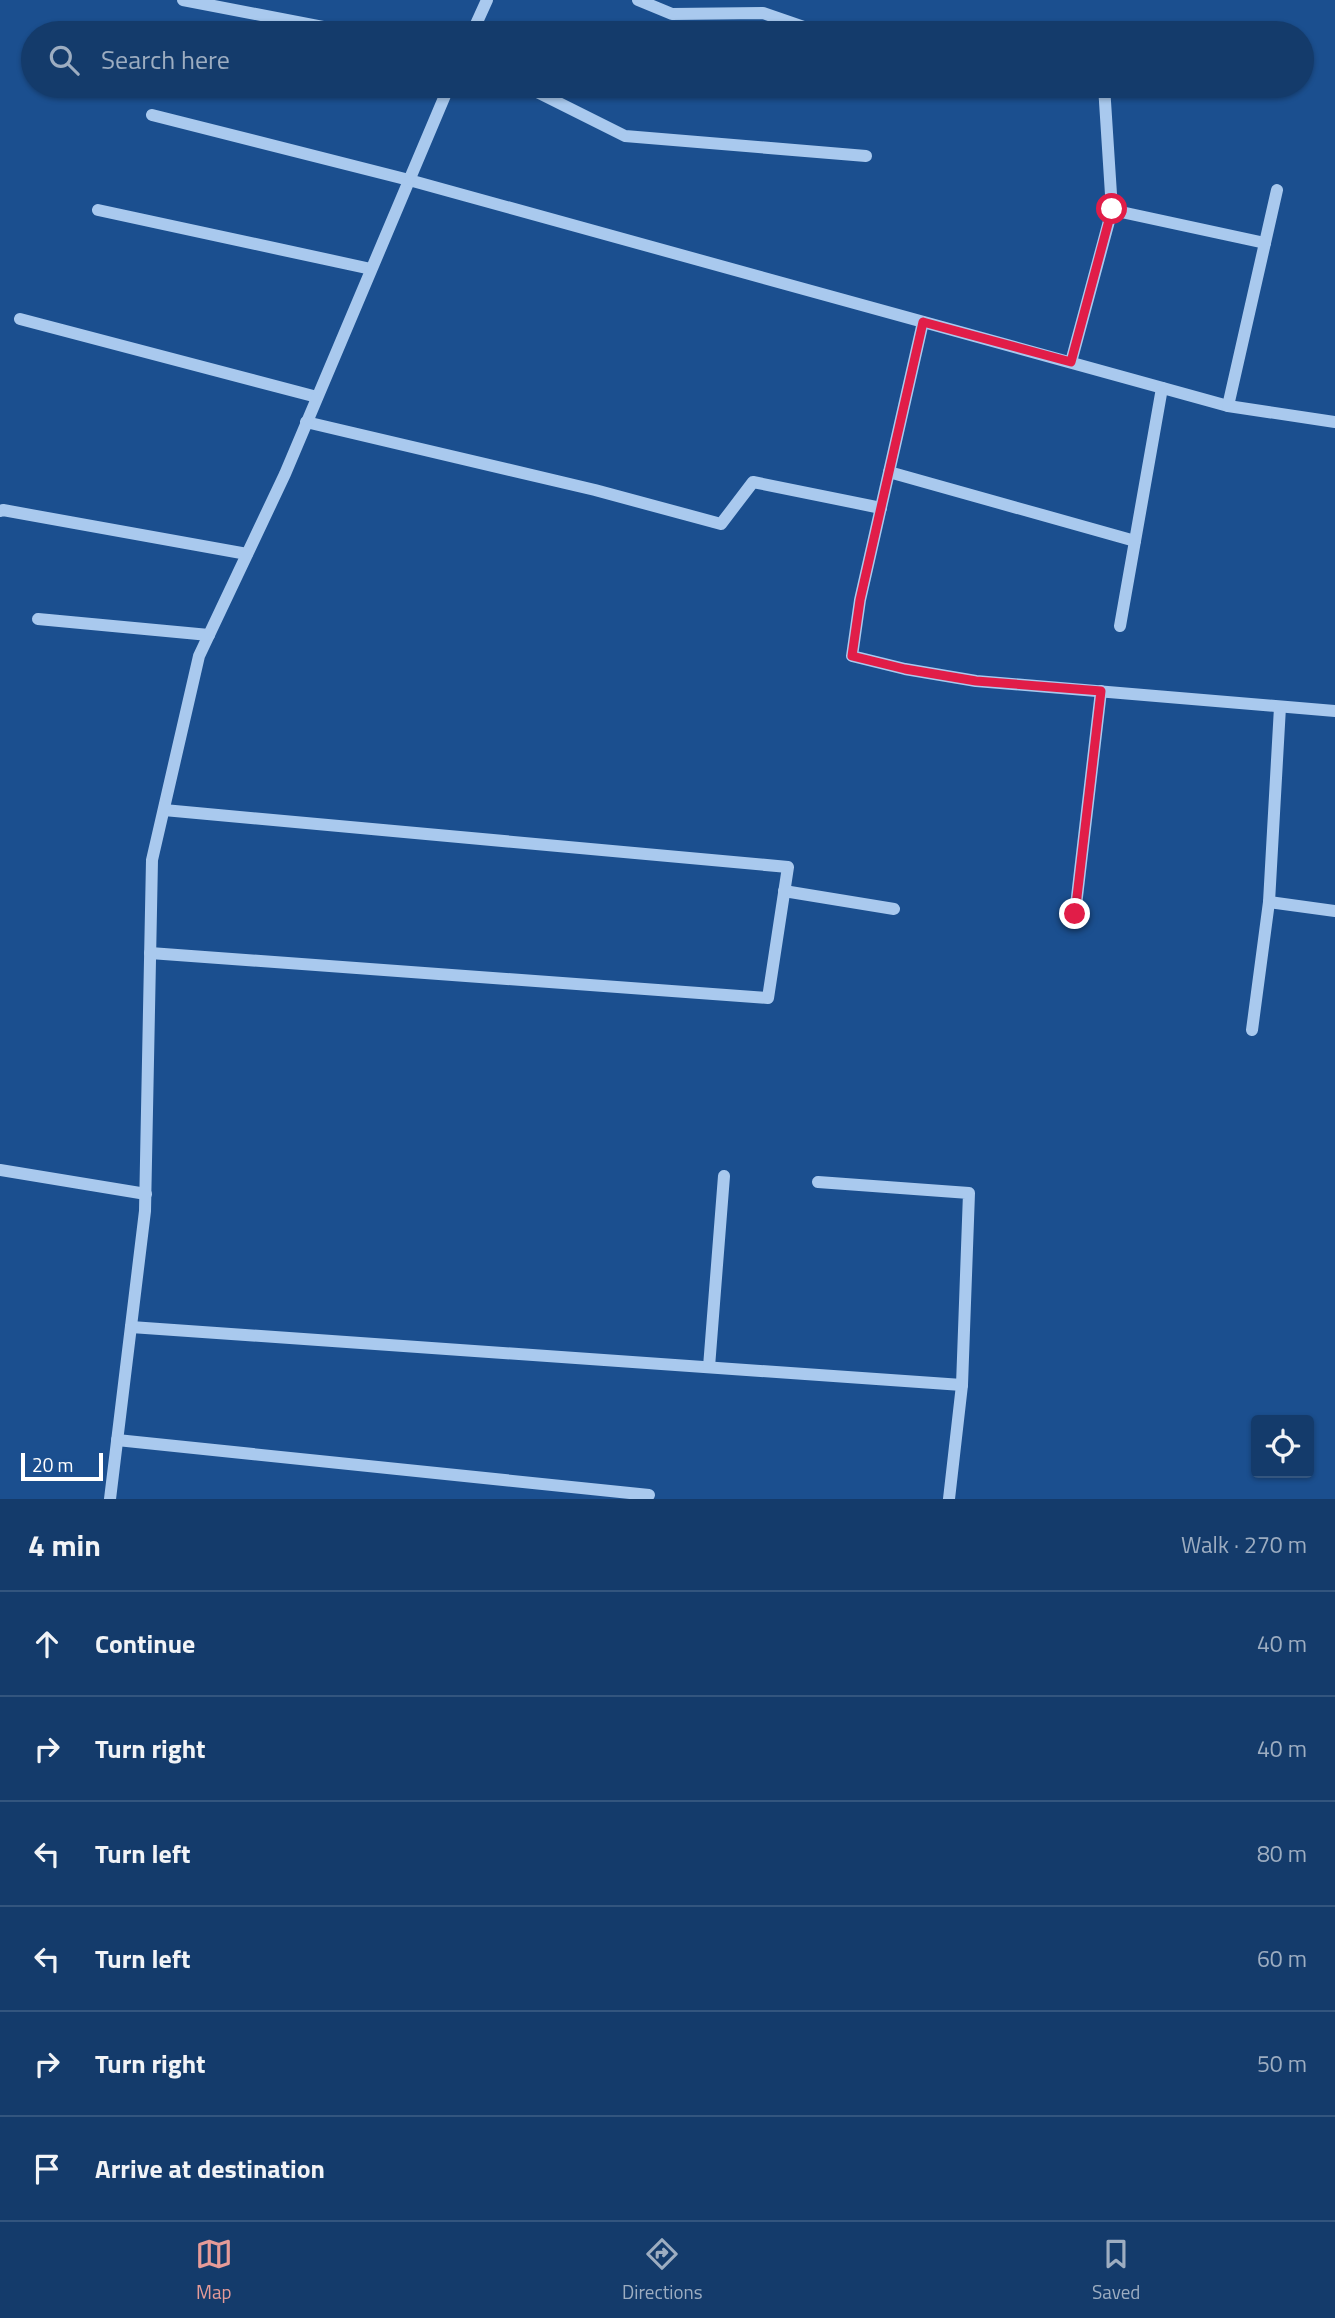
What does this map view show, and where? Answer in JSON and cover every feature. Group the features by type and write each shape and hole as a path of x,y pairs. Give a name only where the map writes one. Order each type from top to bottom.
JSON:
{"street":[{"path":"188,0 294,21"},
{"path":"477,21 487,0"},
{"path":"638,0 672,14 763,13 786,21"},
{"path":"110,1499 146,1194 152,860 199,656 317,397 444,98"},
{"path":"549,98 625,136 866,156"},
{"path":"1071,362 1112,209 1105,98"},
{"path":"152,115 409,180 1228,406 1335,422"},
{"path":"1228,406 1277,190"},
{"path":"1112,209 1265,243"},
{"path":"98,210 371,269"},
{"path":"20,319 317,397"},
{"path":"923,322 860,600 852,656 905,669 976,681 1335,711"},
{"path":"1120,626 1162,388"},
{"path":"306,422 595,490 721,524 753,482 881,508"},
{"path":"889,472 1135,541"},
{"path":"0,511 247,554"},
{"path":"38,619 209,635"},
{"path":"1075,914 1101,691"},
{"path":"1252,1030 1269,902 1280,707"},
{"path":"150,953 768,998 788,867 164,810"},
{"path":"784,891 894,909"},
{"path":"1269,902 1335,911"},
{"path":"0,1170 146,1194"},
{"path":"709,1367 724,1176"},
{"path":"818,1182 969,1194 962,1385 949,1499"},
{"path":"131,1327 962,1385"},
{"path":"117,1440 649,1495"}],"route":[{"path":"1075,914 1101,691 976,681 905,669 852,656 860,600 923,322 1071,362 1112,209"}]}
